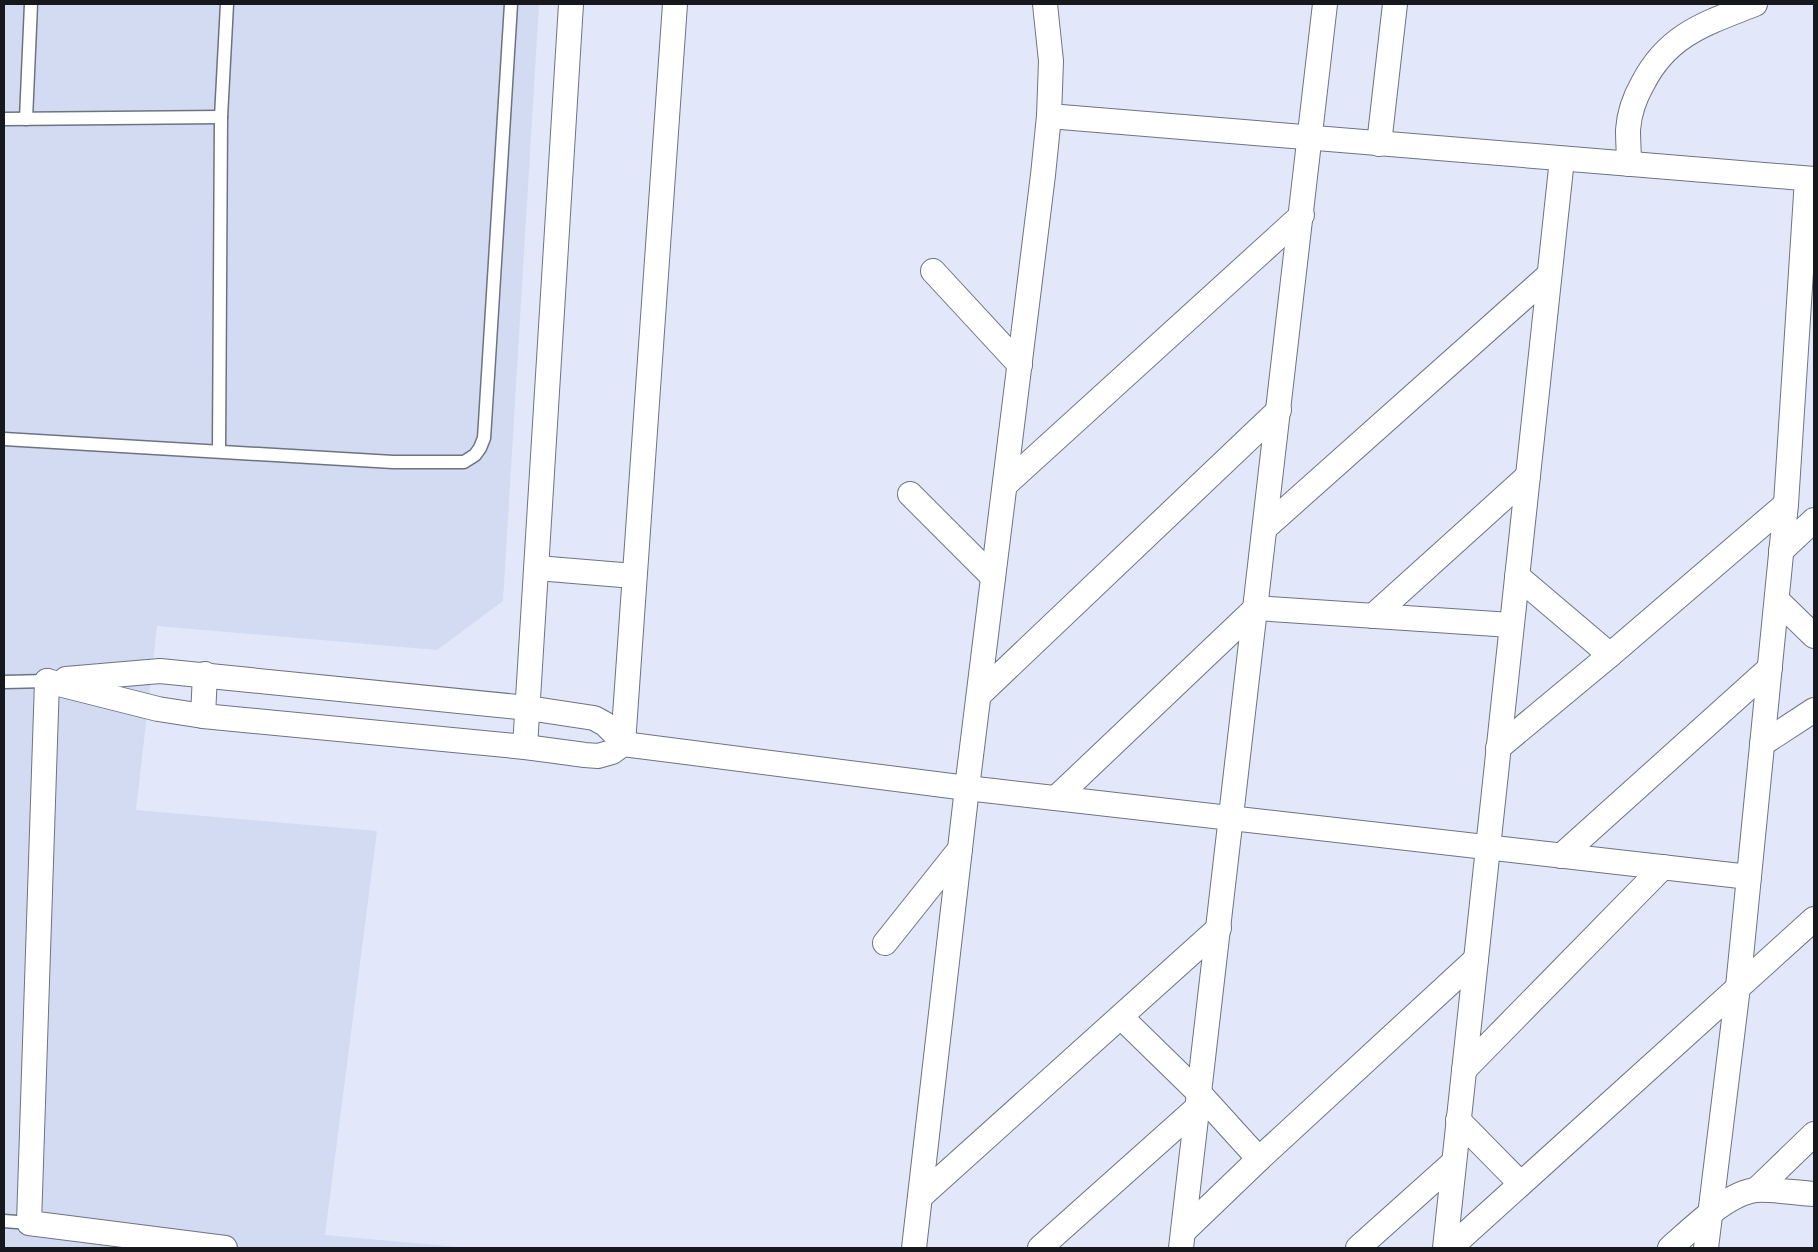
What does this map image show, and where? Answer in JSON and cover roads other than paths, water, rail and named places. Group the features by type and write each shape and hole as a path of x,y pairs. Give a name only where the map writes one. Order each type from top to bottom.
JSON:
{"street":[{"path":"525,747 571,4"},
{"path":"623,744 675,4"},
{"path":"914,1248 967,788 1043,175 1049,116 1051,61 1045,4"},
{"path":"1183,1240 1325,4"},
{"path":"1379,144 1395,4"},
{"path":"1629,164 1628,128 1635,96 1651,67 1673,43 1700,26 1755,4"},
{"path":"1049,116 1810,179 1786,504 1738,988 1706,1248"},
{"path":"1445,1248 1562,159"},
{"path":"1005,485 1302,215"},
{"path":"933,271 1020,365"},
{"path":"1265,528 1549,275"},
{"path":"979,696 1279,410"},
{"path":"1373,616 1528,476"},
{"path":"910,494 993,577"},
{"path":"1498,748 1786,504"},
{"path":"1781,551 1814,520"},
{"path":"536,568 634,576"},
{"path":"1517,576 1610,655"},
{"path":"1776,600 1814,636"},
{"path":"1056,798 1256,608 1511,625"},
{"path":"1561,856 1770,668"},
{"path":"47,681 160,671 205,674 528,708 594,718 605,724 623,744 967,788 1749,877"},
{"path":"203,716 205,674"},
{"path":"47,681 158,709 203,716 525,747 598,756 612,752 623,744"},
{"path":"47,681 29,1223 169,1245 225,1248"},
{"path":"1762,744 1814,710"},
{"path":"885,943 960,848"},
{"path":"1464,1070 1663,867"},
{"path":"1450,1248 1814,919"},
{"path":"920,1197 1219,928"},
{"path":"1183,1240 1259,1159 1476,959"},
{"path":"1121,1017 1199,1101 1259,1159"},
{"path":"1040,1248 1199,1101"},
{"path":"1458,1120 1520,1183"},
{"path":"1756,1190 1814,1134"},
{"path":"1358,1248 1454,1162"},
{"path":"1670,1248 1710,1214 1739,1196 1756,1190 1814,1194"}],"lane":[{"path":"26,118 31,4"},
{"path":"219,451 221,117 227,4"},
{"path":"4,439 393,462 464,462 475,455 484,438 510,4"},
{"path":"4,119 221,117"},
{"path":"4,682 47,681"},
{"path":"4,1221 29,1223"}]}
